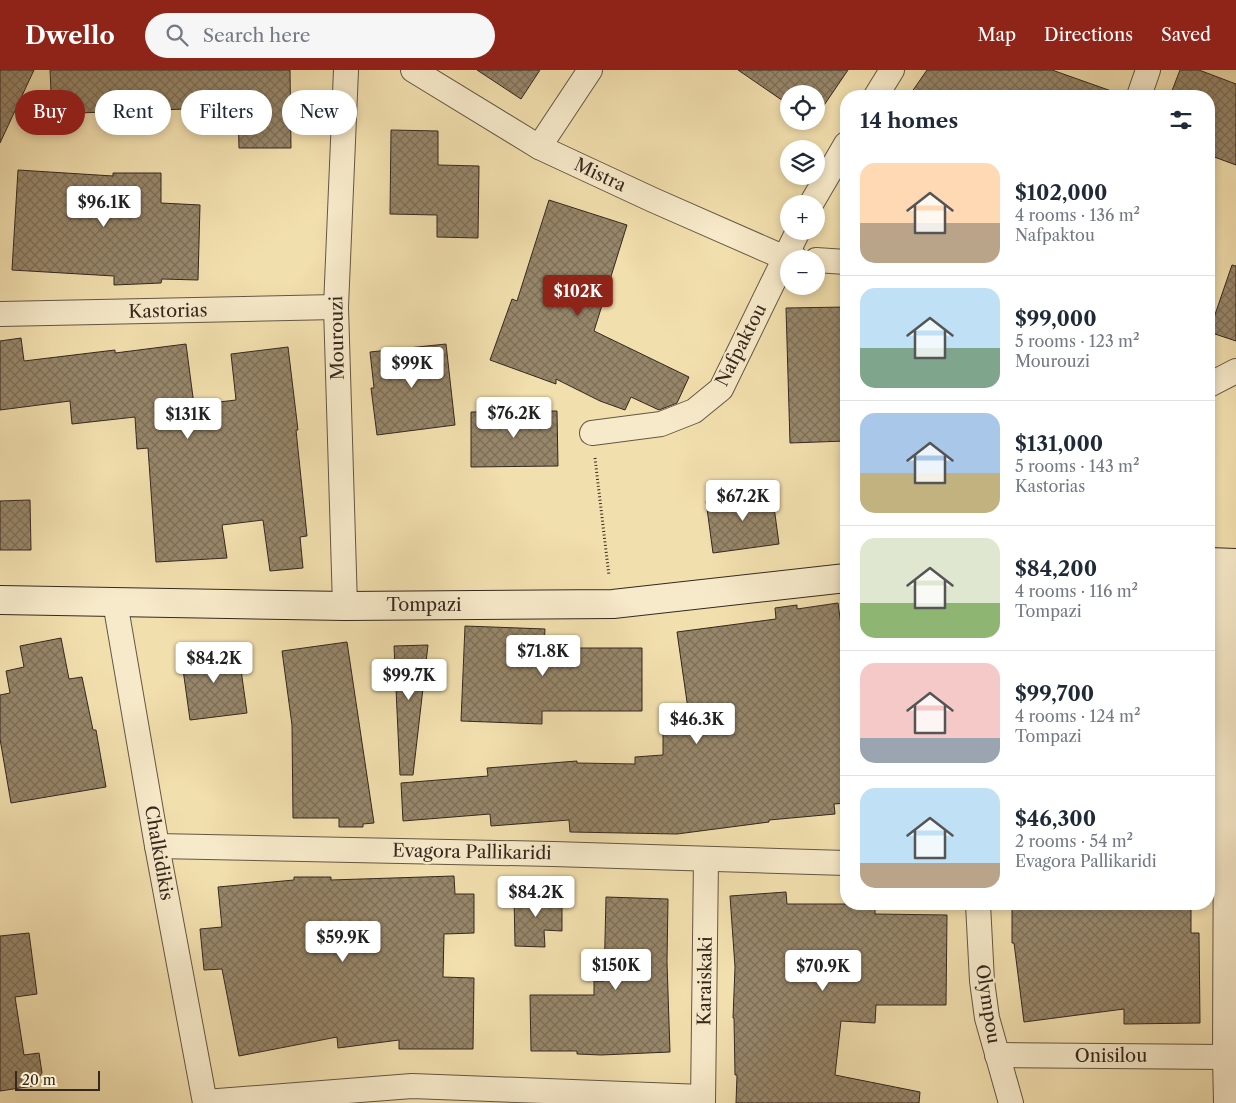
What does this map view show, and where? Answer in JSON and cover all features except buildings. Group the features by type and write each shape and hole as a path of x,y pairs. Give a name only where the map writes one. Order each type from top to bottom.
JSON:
{"street":[{"name":"Mourouzi","path":"345,606 336,307 346,70"},
{"name":"Mistra","path":"413,70 540,146 662,204 780,253"},
{"path":"540,146 590,70"},
{"path":"880,90 892,70"},
{"path":"1141,90 1148,70"},
{"path":"816,195 840,154"},
{"path":"825,261 840,262"},
{"name":"Nafpaktou","path":"592,432 661,424 694,411 721,389 780,279"},
{"name":"Kastorias","path":"0,314 336,307"},
{"path":"1215,382 1236,371"},
{"path":"1224,563 1226,1103"},
{"name":"Tompazi","path":"0,600 345,606 613,604 840,579"},
{"name":"Chalkidikis","path":"115,602 157,846 205,1102"},
{"name":"Evagora Pallikaridi","path":"157,846 554,854 840,863"},
{"name":"Karaiskaki","path":"703,1100 706,859"},
{"name":"Olympou","path":"978,910 982,982 987,1018 1011,1103"},
{"name":"Onisilou","path":"997,1055 1225,1057"},
{"path":"205,1102 412,1086 464,1095 703,1100"}],"path":[{"path":"592,432 613,604"}]}
